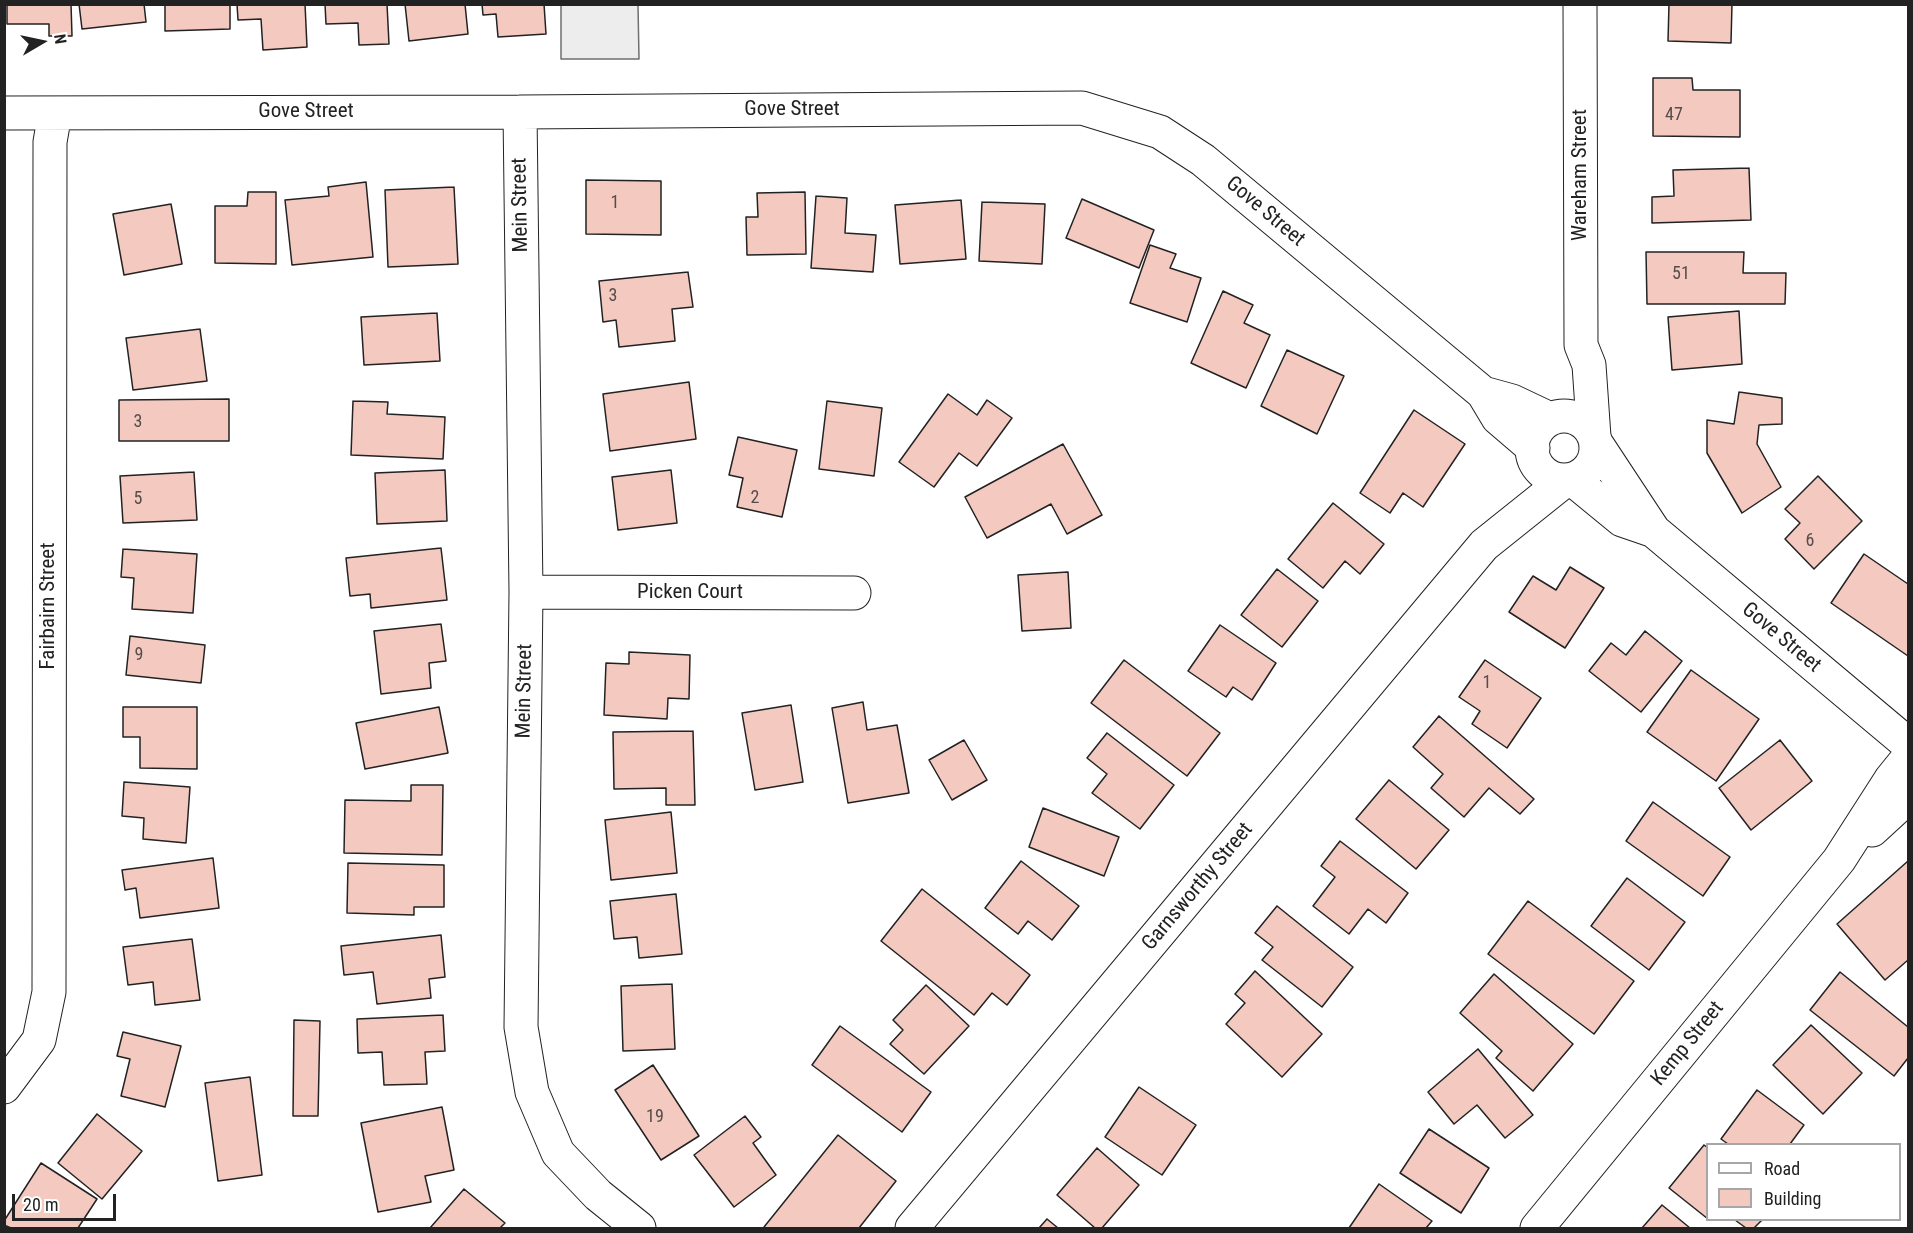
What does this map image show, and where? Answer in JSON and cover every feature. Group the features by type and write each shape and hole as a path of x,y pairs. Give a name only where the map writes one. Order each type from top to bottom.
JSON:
{"street":[{"name":"Wareham Street","path":"1552,419 1566,400 1581,345 1580,4"},
{"name":"Gove Street","path":"4,113 1082,108 1149,127 1203,160 1483,393 1498,418 1533,451"},
{"name":"Mein Street","path":"520,112 526,592 521,1027 532,1092 558,1153 598,1195 639,1228"},
{"name":"Fairbairn Street","path":"4,1087 39,1040 49,992 50,142 55,113"},
{"name":"Wareham Street","path":"1581,345 1589,365 1595,440"},
{"name":"Gove Street","path":"1483,393 1512,400 1552,419"},
{"path":"1565,416 1576,419 1585,424 1595,440 1593,462 1588,470 1568,480 1551,477 1543,472 1536,463 1533,451 1537,432 1552,419 1565,416"},
{"name":"Gove Street","path":"1595,440 1654,531 1908,744"},
{"name":"Garnsworthy Street","path":"912,1228 1484,545 1519,484 1533,451"},
{"name":"Gove Street","path":"1568,480 1622,520 1654,531"},
{"name":"Garnsworthy Street","path":"1484,545 1568,480"},
{"name":"Picken Court","path":"526,592 854,593"},
{"name":"Kemp Street","path":"1537,1228 1839,860 1891,779 1908,758"},
{"name":"Kemp Street","path":"1839,860 1908,797"}],"shaded area":[{"path":"561,5 638,5 639,59 561,59"}],"building":[{"path":"7,4 71,4 72,36 49,36 49,24 7,24"},
{"path":"79,4 144,4 146,22 82,29"},
{"path":"165,4 230,4 230,29 165,31"},
{"path":"237,4 305,4 307,47 263,50 261,19 238,20"},
{"path":"325,4 387,4 389,44 359,45 358,23 326,24"},
{"path":"405,4 465,4 468,34 409,41"},
{"path":"482,4 544,4 546,34 498,37 496,14 483,15"},
{"path":"1669,4 1732,4 1731,43 1668,41"},
{"path":"1653,78 1692,78 1693,90 1740,90 1740,137 1653,136"},
{"path":"1749,168 1751,220 1652,223 1652,197 1674,196 1673,170"},
{"path":"586,180 661,181 661,235 586,234"},
{"path":"366,182 373,257 292,265 285,200 329,196 328,187"},
{"path":"454,187 458,264 388,267 385,190"},
{"path":"248,192 276,192 276,264 215,263 215,206 247,206"},
{"path":"805,192 806,254 747,255 746,217 758,217 757,193"},
{"path":"816,196 847,198 845,233 876,235 873,272 811,268"},
{"path":"1082,199 1154,230 1139,268 1066,238"},
{"path":"961,200 966,259 900,264 895,205"},
{"path":"982,202 1045,204 1042,264 979,261"},
{"path":"171,204 182,264 124,275 113,214"},
{"path":"1150,245 1176,254 1170,268 1201,278 1187,322 1130,303"},
{"path":"1646,252 1744,252 1743,273 1786,273 1785,304 1647,304"},
{"path":"688,272 693,307 672,309 675,341 619,347 616,320 603,322 599,281"},
{"path":"1223,291 1253,305 1244,323 1270,335 1246,388 1191,363"},
{"path":"1739,311 1742,364 1672,370 1668,317"},
{"path":"437,313 440,361 364,365 361,317"},
{"path":"200,329 207,381 133,390 126,338"},
{"path":"1287,350 1344,376 1317,434 1261,406"},
{"path":"689,382 696,439 610,451 603,394"},
{"path":"1739,392 1782,398 1782,424 1759,425 1757,444 1781,487 1742,513 1707,453 1707,420 1734,424"},
{"path":"948,394 977,415 987,400 1012,418 977,466 959,453 934,487 899,462"},
{"path":"229,399 229,441 119,441 119,400"},
{"path":"353,401 388,402 387,414 445,417 443,459 351,455"},
{"path":"827,401 882,408 874,476 819,469"},
{"path":"1414,410 1465,444 1423,507 1403,493 1390,513 1360,493"},
{"path":"738,437 797,450 782,517 737,507 743,478 729,475"},
{"path":"1063,444 1102,515 1067,534 1051,504 987,538 965,497"},
{"path":"445,470 447,521 377,524 375,473"},
{"path":"671,470 677,523 618,530 612,477"},
{"path":"194,472 197,520 123,523 120,476"},
{"path":"1818,476 1862,521 1814,569 1785,539 1800,523 1785,509"},
{"path":"1333,503 1384,544 1360,574 1345,561 1323,588 1288,559"},
{"path":"441,548 447,600 371,608 370,594 350,596 346,558"},
{"path":"123,549 197,554 193,613 132,609 134,578 121,577"},
{"path":"1864,554 1908,584 1908,656 1831,603"},
{"path":"1570,567 1604,588 1565,648 1509,612 1533,576 1556,590"},
{"path":"1277,569 1318,601 1282,647 1241,615"},
{"path":"1068,572 1071,628 1022,631 1018,575"},
{"path":"441,624 446,661 429,663 431,688 381,694 374,631"},
{"path":"1220,625 1276,663 1252,700 1233,687 1226,697 1188,671"},
{"path":"1645,631 1682,661 1641,712 1589,671 1611,643 1626,655"},
{"path":"130,636 205,645 201,683 126,675"},
{"path":"629,652 690,655 689,699 668,698 667,719 604,715 606,663 629,664"},
{"path":"1124,660 1220,733 1187,776 1091,703"},
{"path":"1485,660 1541,698 1507,748 1472,724 1480,711 1459,697"},
{"path":"1691,670 1759,719 1716,781 1647,732"},
{"path":"863,702 867,730 897,725 909,793 848,803 832,708"},
{"path":"791,705 803,782 755,790 742,713"},
{"path":"123,707 197,707 197,769 140,768 140,737 123,737"},
{"path":"439,707 448,753 365,769 356,723"},
{"path":"1439,716 1534,799 1520,814 1489,788 1464,817 1431,788 1443,774 1413,747"},
{"path":"693,731 695,805 666,805 666,788 614,789 613,732"},
{"path":"1107,733 1174,785 1140,829 1092,793 1107,774 1087,758"},
{"path":"964,740 987,780 952,800 929,760"},
{"path":"1780,740 1812,781 1751,830 1719,788"},
{"path":"1389,780 1449,830 1416,869 1356,819"},
{"path":"124,782 190,787 186,843 143,839 144,818 122,816"},
{"path":"411,785 443,785 442,855 344,853 345,800 411,801"},
{"path":"1653,802 1730,857 1703,896 1626,841"},
{"path":"1043,808 1119,837 1104,876 1029,847"},
{"path":"671,812 677,873 611,880 605,820"},
{"path":"1340,841 1408,893 1386,923 1368,909 1349,934 1313,906 1335,877 1321,866"},
{"path":"213,858 219,908 140,918 136,888 125,890 122,870"},
{"path":"1021,861 1079,906 1052,940 1028,921 1018,934 985,908"},
{"path":"1908,861 1908,960 1885,980 1837,924"},
{"path":"348,863 444,865 444,907 414,907 414,915 347,913"},
{"path":"1627,878 1685,922 1649,970 1591,926"},
{"path":"922,889 1030,975 1007,1005 992,993 974,1015 881,941"},
{"path":"676,894 682,954 639,958 637,937 614,939 610,901"},
{"path":"1528,901 1634,981 1594,1034 1488,954"},
{"path":"1277,906 1353,967 1322,1007 1262,960 1273,947 1255,933"},
{"path":"441,935 445,977 429,979 431,998 377,1004 373,972 344,975 341,946"},
{"path":"192,939 200,1000 155,1005 153,982 128,985 123,947"},
{"path":"1255,971 1322,1034 1282,1077 1226,1024 1245,1003 1235,994"},
{"path":"1840,972 1908,1027 1908,1058 1894,1076 1810,1010"},
{"path":"1494,974 1573,1044 1533,1091 1496,1058 1502,1051 1460,1013"},
{"path":"672,984 675,1049 623,1051 621,986"},
{"path":"926,985 969,1026 924,1074 890,1044 903,1030 893,1020"},
{"path":"443,1015 445,1051 425,1052 427,1084 384,1085 382,1052 358,1053 357,1019"},
{"path":"294,1020 320,1021 318,1116 293,1116"},
{"path":"1811,1025 1862,1073 1823,1114 1773,1065"},
{"path":"840,1026 931,1092 902,1132 812,1065"},
{"path":"123,1032 181,1046 165,1107 121,1096 130,1059 117,1056"},
{"path":"1478,1049 1533,1115 1505,1138 1477,1105 1454,1124 1428,1092"},
{"path":"653,1065 699,1136 661,1160 615,1090"},
{"path":"250,1077 262,1175 218,1181 205,1083"},
{"path":"1139,1087 1196,1125 1162,1175 1105,1137"},
{"path":"1757,1090 1804,1125 1791,1143 1727,1143 1721,1139"},
{"path":"442,1107 454,1170 425,1176 431,1202 378,1212 361,1123"},
{"path":"97,1114 142,1151 102,1199 58,1163"},
{"path":"745,1116 761,1137 753,1143 776,1175 734,1207 694,1155"},
{"path":"1429,1129 1489,1168 1461,1213 1400,1173"},
{"path":"838,1135 896,1181 859,1228 764,1227"},
{"path":"1704,1145 1706,1146 1706,1217 1669,1188"},
{"path":"1097,1148 1139,1185 1102,1228 1095,1228 1057,1195"},
{"path":"41,1163 97,1199 78,1228 11,1228 4,1225 4,1221"},
{"path":"1379,1184 1432,1221 1426,1228 1349,1228"},
{"path":"464,1189 505,1223 500,1228 430,1228"},
{"path":"1662,1205 1690,1228 1642,1228"},
{"path":"1047,1219 1058,1228 1039,1228"},
{"path":"1736,1221 1761,1221 1754,1228 1746,1228"}]}
